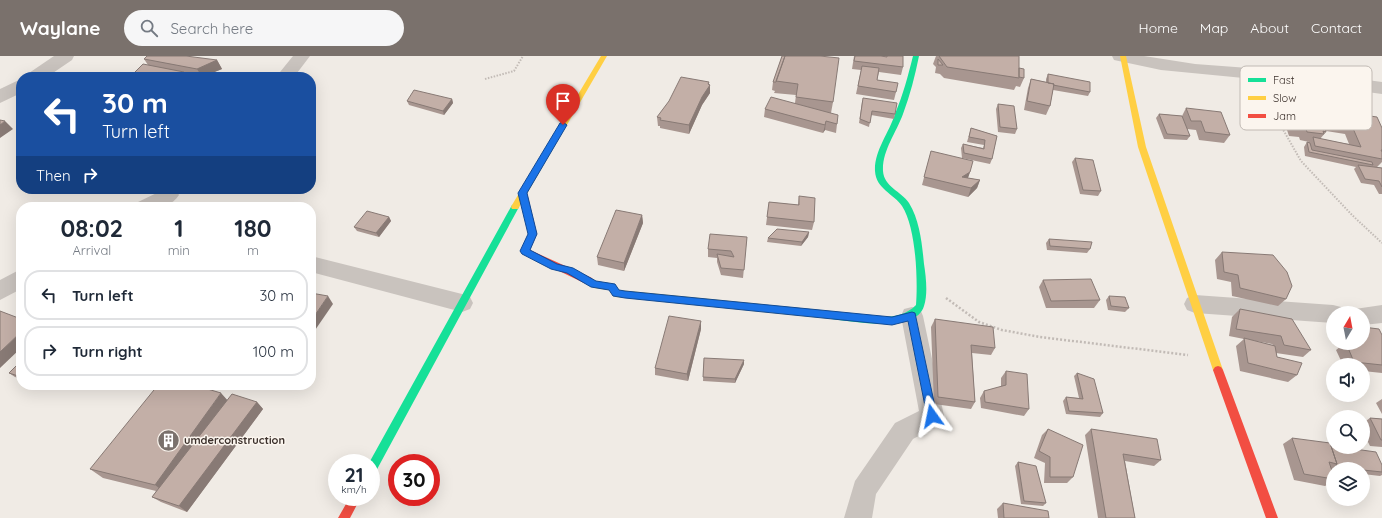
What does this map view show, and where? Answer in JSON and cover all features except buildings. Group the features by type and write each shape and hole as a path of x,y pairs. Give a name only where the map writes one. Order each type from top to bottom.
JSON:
{"street":[{"path":"42,72 66,56"},
{"path":"289,72 302,56"},
{"path":"379,454 523,193 604,56"},
{"path":"523,193 533,234 525,251 554,266 570,271 594,284 612,287 616,293 892,321 912,316 920,305 922,276 911,215 906,205 884,184 879,177 879,169 882,150 893,132 908,87 916,56"},
{"path":"1240,74 1161,65 1122,56 1142,147 1195,304 1272,518"},
{"path":"1372,87 1382,88"},
{"path":"0,97 16,88"},
{"path":"157,202 169,197"},
{"path":"316,265 462,303"},
{"path":"0,291 16,281"},
{"path":"1195,304 1326,313"},
{"path":"1370,315 1382,314"},
{"path":"858,518 864,490 904,432 932,416 912,316"},
{"path":"344,518 351,506"}],"path":[{"path":"485,79 514,71 523,56"},
{"path":"1283,130 1301,161 1352,215 1372,232 1382,243"},
{"path":"922,276 939,293 963,312 979,322 1002,330 1040,337 1214,358"}],"traffic: fast":[{"path":"831,315 892,320 904,318 913,313 920,306 921,284 919,254 917,238 910,212 902,200 882,182 879,172 879,165 883,150 902,108 916,56"},
{"path":"379,454 515,207"}],"traffic: slow":[{"path":"515,207 604,56"},
{"path":"1123,56 1142,147 1218,370"},
{"path":"589,281 594,284 612,287 616,293 831,315"}],"traffic: jam":[{"path":"523,193 533,234 525,251 589,281"},
{"path":"1218,370 1272,518"},
{"path":"344,518 351,506"}],"place":[{"name":"umderconstruction","path":"168,440"}],"route":[{"path":"563,125 523,193 533,234 525,251 554,266 570,271 594,284 612,287 616,293 708,303 815,312 862,319 892,321 912,316 932,416"}]}
